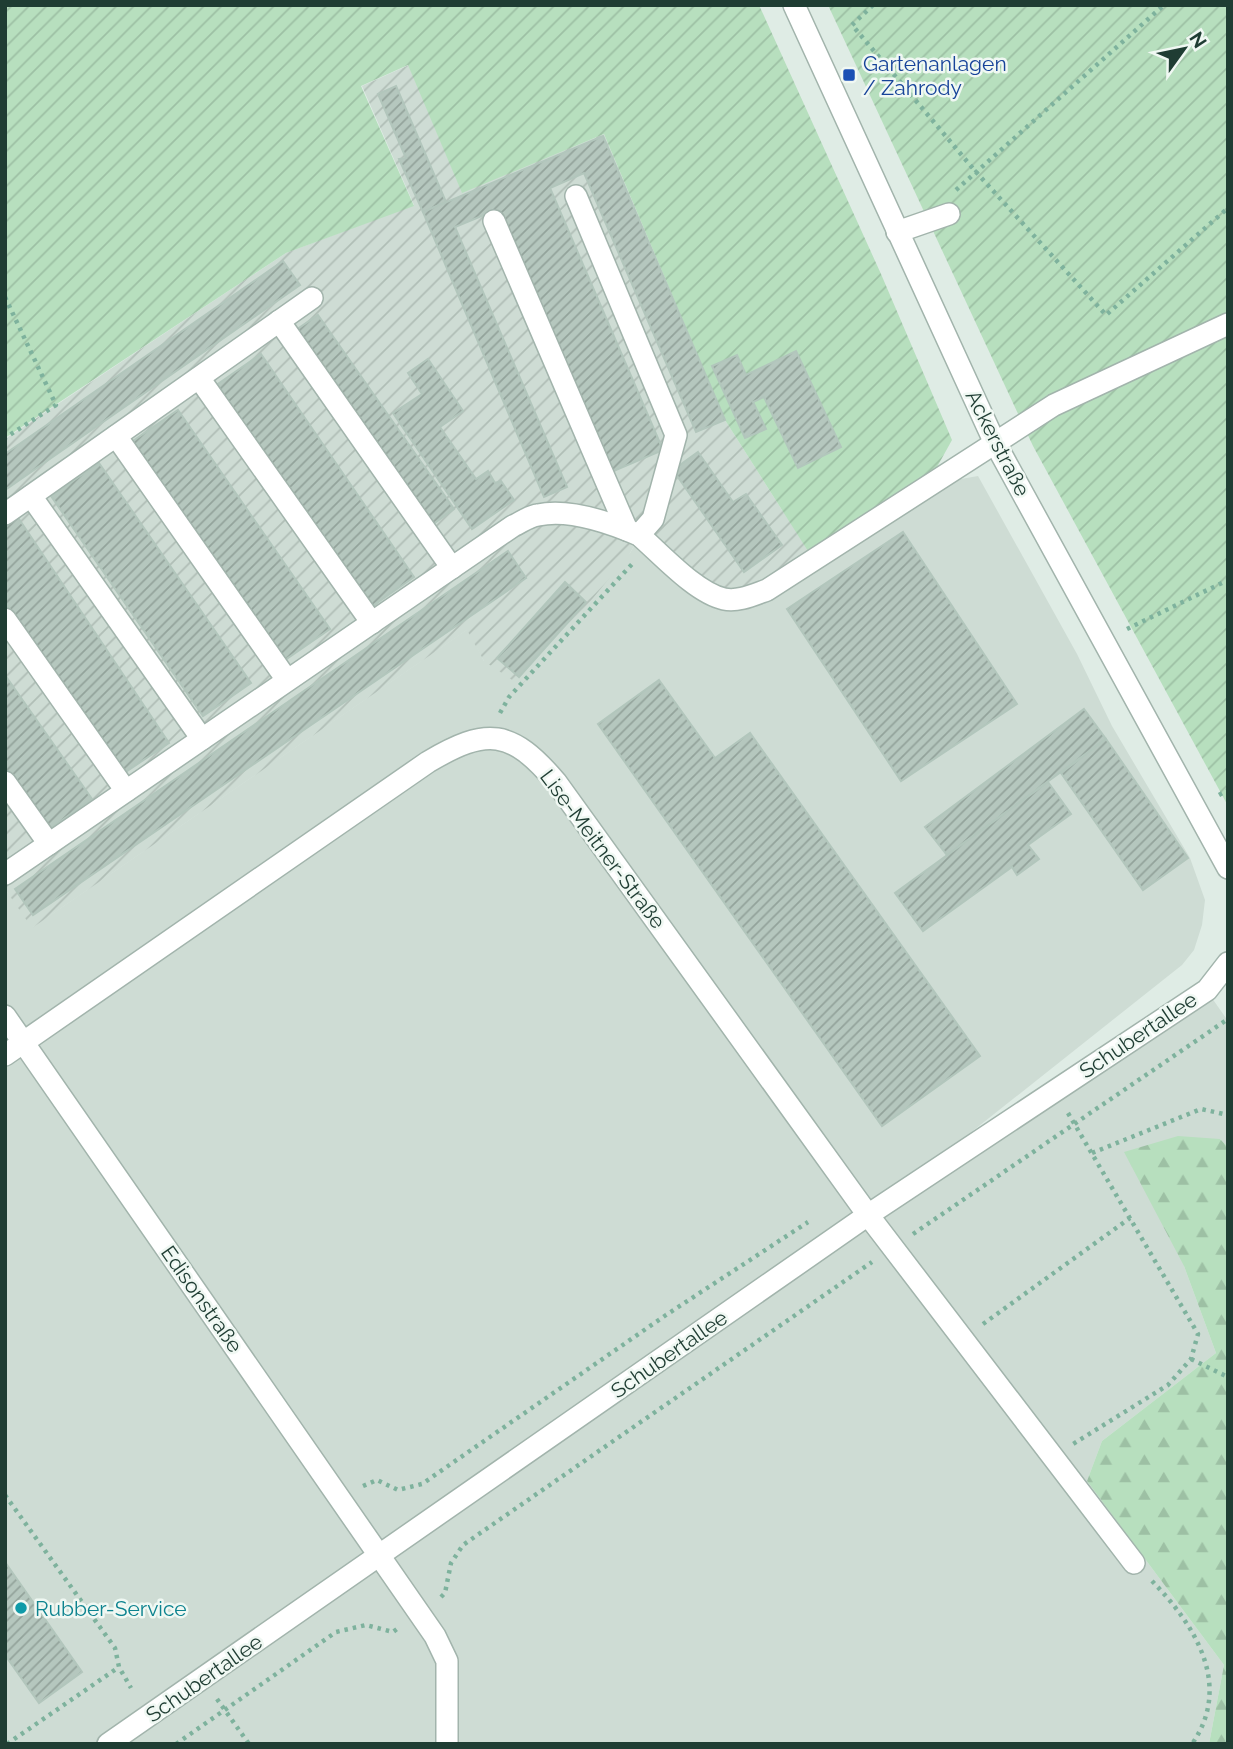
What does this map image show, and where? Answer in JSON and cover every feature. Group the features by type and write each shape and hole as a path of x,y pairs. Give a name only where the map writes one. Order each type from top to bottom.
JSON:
{"street":[{"name":"Ackerstraße","path":"794,5 994,441 1228,868"},
{"path":"576,195 676,435 653,519 639,537"},
{"path":"897,232 949,214"},
{"path":"494,221 639,537"},
{"path":"5,514 312,298"},
{"path":"279,321 452,568"},
{"path":"5,874 513,526 538,514 571,516 639,537 711,594 726,600 747,598 766,590 994,441 1054,405 1228,324"},
{"path":"199,378 372,623"},
{"path":"116,436 287,680"},
{"path":"31,496 202,739"},
{"path":"5,619 126,791"},
{"path":"5,1055 428,762 460,743 487,737"},
{"name":"Lise-Meitner-Straße","path":"487,737 509,741 528,753 556,782 868,1215 1134,1563"},
{"path":"5,782 49,844"},
{"name":"Schubertallee","path":"108,1744 868,1215 1206,990 1228,963"},
{"name":"Edisonstraße","path":"5,1016 420,1613 447,1661 447,1744"}],"path":[{"path":"873,5 852,25 976,172 1106,315 1228,208"},
{"path":"949,214 956,190 1164,5"},
{"path":"5,297 56,405 5,439"},
{"path":"487,737 509,697 639,537"},
{"path":"1104,641 1228,580"},
{"path":"176,1744 336,1632 366,1625 393,1632 445,1593 451,1563 463,1545 1228,1019"},
{"path":"1053,1457 1168,1385 1191,1359 1198,1334 1055,1091"},
{"path":"1091,1153 1201,1109 1228,1115"},
{"path":"963,1339 1130,1218"},
{"path":"343,1502 369,1482 377,1480 398,1490 422,1484 666,1315 813,1219"},
{"path":"1191,1359 1228,1377"},
{"path":"5,1495 115,1648 119,1667 131,1688"},
{"path":"1134,1563 1171,1600 1196,1636 1209,1672 1212,1699 1193,1743"},
{"path":"7,1744 119,1667"},
{"path":"203,1679 249,1744"}],"shaded area":[{"path":"409,65 462,192 604,134 725,420 813,559 725,599 640,535 630,553 521,686 484,661 467,630 32,928 5,889 5,439 286,253 414,205 362,86"},
{"path":"978,476 1077,654 1112,726 1190,858 1205,900 1202,925 1194,950 1182,965 868,1214 1207,991 1228,1021 1228,1147 1220,1139 1184,1266 1216,1353 1102,1441 1087,1481 1224,1665 1209,1744 5,1744 5,889 33,927 468,629 484,661 630,553 640,536"}],"green space":[{"path":"5,5 759,5 881,274 952,440 927,485 813,559 725,420 604,134 462,193 408,65 361,86 414,206 286,253 5,438"},
{"path":"828,5 1228,5 1228,806 1033,446"},
{"path":"1178,1136 1220,1139 1228,1147 1228,1744 1209,1744 1224,1665 1087,1481 1102,1441 1216,1353 1184,1266 1124,1152"}],"building":[{"path":"396,86 446,202 423,212 399,159 406,158 378,94"},
{"path":"603,136 725,420 696,432 584,173 550,188 663,450 609,473 496,210 455,227 567,487 544,497 423,212"},
{"path":"283,261 300,285 5,490 5,454"},
{"path":"318,315 454,509 429,527 293,332"},
{"path":"796,351 841,447 798,468 764,397 753,402 766,429 745,438 712,366 737,355 746,375"},
{"path":"261,354 414,577 368,609 215,386"},
{"path":"428,359 463,411 440,427 476,479 488,471 495,483 501,481 514,500 472,529 393,413 422,394 408,373"},
{"path":"178,410 330,629 282,662 130,443"},
{"path":"698,452 733,502 746,494 782,545 744,572 673,470"},
{"path":"99,463 251,683 203,716 51,496"},
{"path":"17,516 169,743 121,775 5,602 5,523"},
{"path":"903,532 1017,704 901,781 787,609"},
{"path":"508,551 526,578 33,915 15,889"},
{"path":"565,582 586,602 519,677 497,658"},
{"path":"5,675 92,799 48,830 5,769"},
{"path":"659,680 715,758 750,733 980,1056 882,1126 598,724"},
{"path":"1084,709 1106,739 947,855 925,827"},
{"path":"1106,739 1188,858 1143,890 1061,773"},
{"path":"1048,782 1071,814 1028,845 1039,859 1017,875 1012,867 923,931 895,893"},
{"name":"Rubber-Service","path":"5,1562 82,1672 39,1703 5,1655"}],"place":[{"name":"Gartenanlagen / Zahrody","path":"849,75"},
{"name":"Rubber-Service","path":"21,1608"}]}
